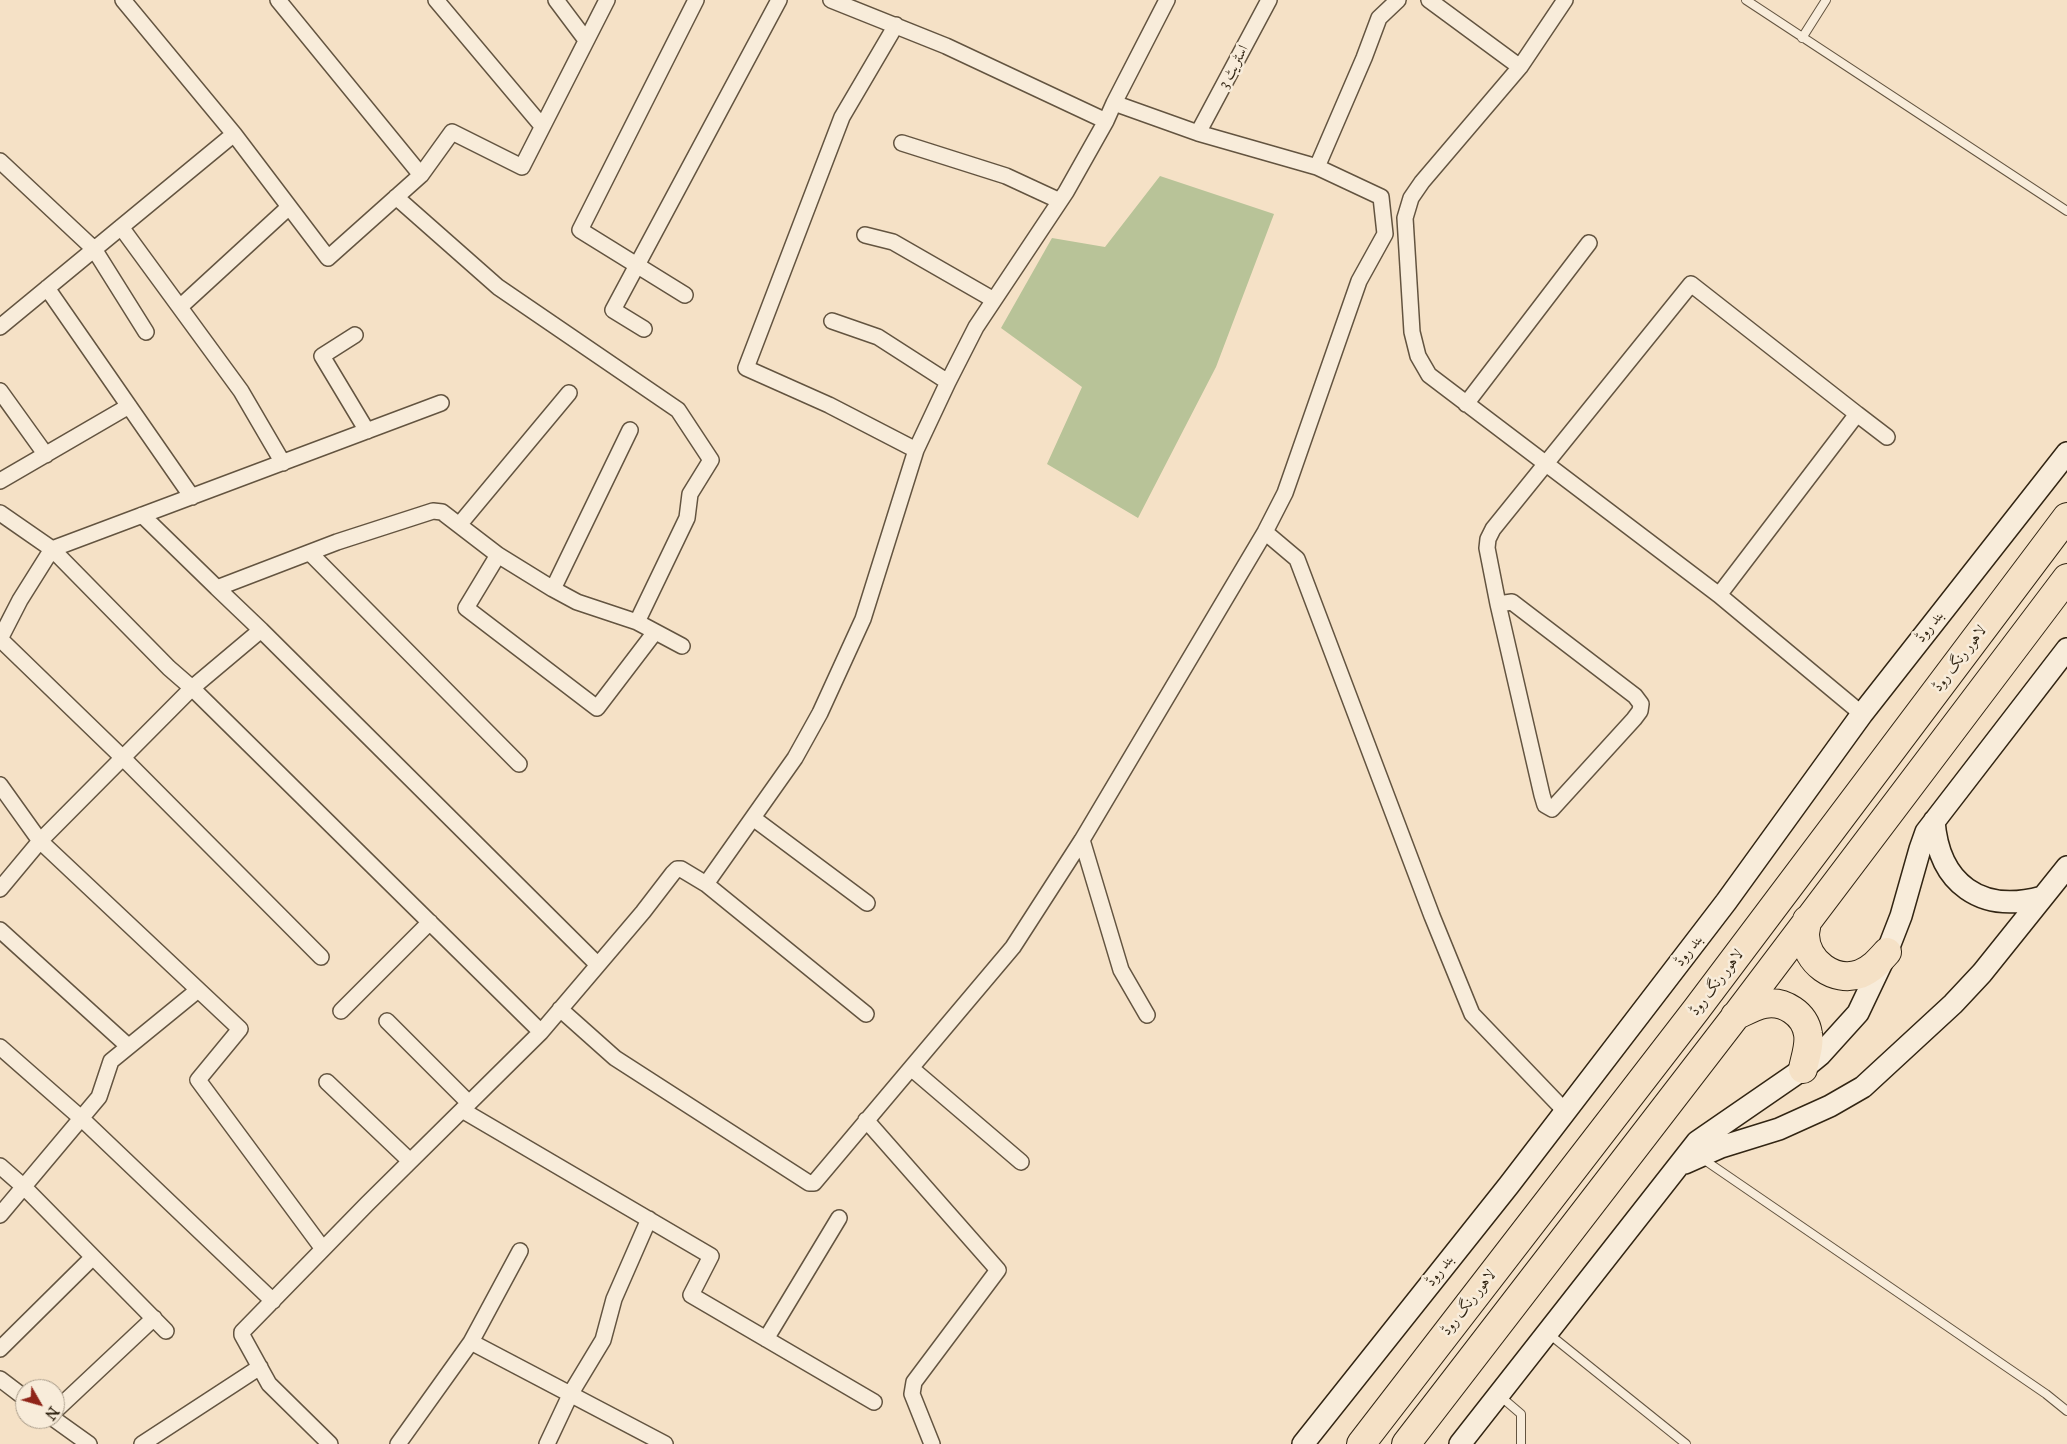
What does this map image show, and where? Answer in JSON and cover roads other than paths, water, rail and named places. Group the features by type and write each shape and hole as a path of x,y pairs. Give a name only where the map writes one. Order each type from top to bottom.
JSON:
{"highway":[{"name":"لاہور رنگ روڈ","path":"1361,1444 1696,1010 2067,517"},
{"path":"1406,1444 1735,1017 2067,578"},
{"path":"1807,920 1805,935 1808,950 1816,963 1829,972 1844,976 1859,974 1872,968 1887,952"},
{"path":"1735,1017 1764,1004 1776,1003 1796,1012 1804,1022 1808,1034 1803,1069"}],"main road":[{"name":"بند روڈ","path":"1303,1444 1565,1111 1726,902 1862,714 2067,453"},
{"path":"1460,1444 1697,1142 1803,1069 1820,1055 1858,1012 1887,952 1906,901 1926,832 2063,658"},
{"path":"1934,821 1935,840 1942,859 1952,875 1967,889 1984,898 2003,902 2023,902 2042,897"},
{"path":"1674,1169 1721,1147 1779,1130 1830,1106 1863,1087 1953,1004 1982,973 2067,867"}],"street":[{"path":"123,0 234,134 328,258 421,175 452,132 522,167 607,0"},
{"path":"278,0 421,175"},
{"path":"436,0 542,126"},
{"path":"556,0 586,40"},
{"path":"685,295 580,230 696,0"},
{"path":"644,329 613,310 779,0"},
{"path":"831,0 946,46 1106,121"},
{"path":"706,884 795,758 816,721 863,619 916,450 948,382 976,327 1060,201 1106,121 1166,0"},
{"name":"اسٹریٹ 3","path":"1198,133 1270,0"},
{"path":"1317,167 1364,58 1379,18 1398,0"},
{"path":"1429,0 1520,66"},
{"path":"1565,0 1520,66 1422,182 1411,198 1405,218 1412,332 1418,356 1428,375 1719,595 1862,714"},
{"path":"896,25 842,117 746,368 829,405 916,450"},
{"path":"560,1009 615,1058 810,1183 814,1183 1013,947 1082,840 1265,532 1285,493 1359,281 1385,234 1381,198 1317,167 1198,133 1114,103"},
{"path":"0,327 234,134"},
{"path":"902,143 1006,176 1060,201"},
{"path":"0,161 94,249 146,332"},
{"path":"396,197 498,287 678,410 711,460 690,494 687,518 637,622"},
{"path":"180,307 289,207"},
{"path":"121,227 241,391 283,463"},
{"path":"865,235 893,242 994,300"},
{"path":"1466,404 1589,243"},
{"path":"1498,604 1512,602 1635,696 1641,704 1640,711 1634,719 1552,809 1545,805 1542,795 1498,604 1487,548 1488,539 1493,529 1691,284 1887,437"},
{"path":"47,288 192,497"},
{"path":"832,322 878,336 948,382"},
{"path":"355,335 322,356 367,431"},
{"path":"0,391 46,454"},
{"path":"459,525 569,393"},
{"path":"321,957 123,758 0,639 20,600 52,549 441,403"},
{"path":"0,481 129,406"},
{"path":"1719,595 1857,414"},
{"path":"553,590 630,430"},
{"path":"217,588 310,553 433,511 442,512 498,555 553,590 577,602 637,622 682,646"},
{"path":"0,513 52,549 170,668 541,1032"},
{"path":"142,516 261,630 598,965"},
{"path":"1265,532 1297,559 1432,916 1472,1014 1565,1111"},
{"path":"310,553 519,764"},
{"path":"498,555 466,608 597,708 655,632"},
{"path":"0,623 20,600"},
{"path":"0,889 40,841 192,688 261,630"},
{"path":"0,785 40,841 240,1029 198,1080 323,1249"},
{"path":"753,818 867,903"},
{"path":"1082,840 1121,970 1147,1015"},
{"path":"330,1444 269,1384 242,1332 410,1161 541,1032 677,869 681,869 706,884 866,1014"},
{"path":"341,1011 430,922"},
{"path":"0,930 128,1046"},
{"path":"0,1215 98,1097 111,1060 198,990"},
{"path":"387,1021 465,1107 711,1256 691,1295 874,1402"},
{"path":"0,1047 81,1118 273,1301"},
{"path":"911,1068 1020,1162"},
{"path":"327,1082 410,1161"},
{"path":"866,1120 998,1270 914,1382 912,1394 932,1444"},
{"path":"0,1166 24,1187 166,1331"},
{"path":"766,1339 839,1218"},
{"path":"547,1444 571,1393 603,1340 614,1299 649,1219"},
{"path":"398,1444 471,1342 520,1251"},
{"path":"0,1349 93,1257"},
{"path":"65,1403 154,1318"},
{"path":"471,1342 665,1444"},
{"path":"142,1444 260,1367"},
{"path":"0,1380 15,1391"},
{"path":"65,1427 89,1444"}],"lane":[{"path":"1746,0 2067,211"},
{"path":"1802,38 1826,0"},
{"path":"1699,1156 2030,1383 2067,1411"},
{"path":"1546,1333 1686,1444"},
{"path":"1498,1394 1522,1414 1521,1444"}]}
